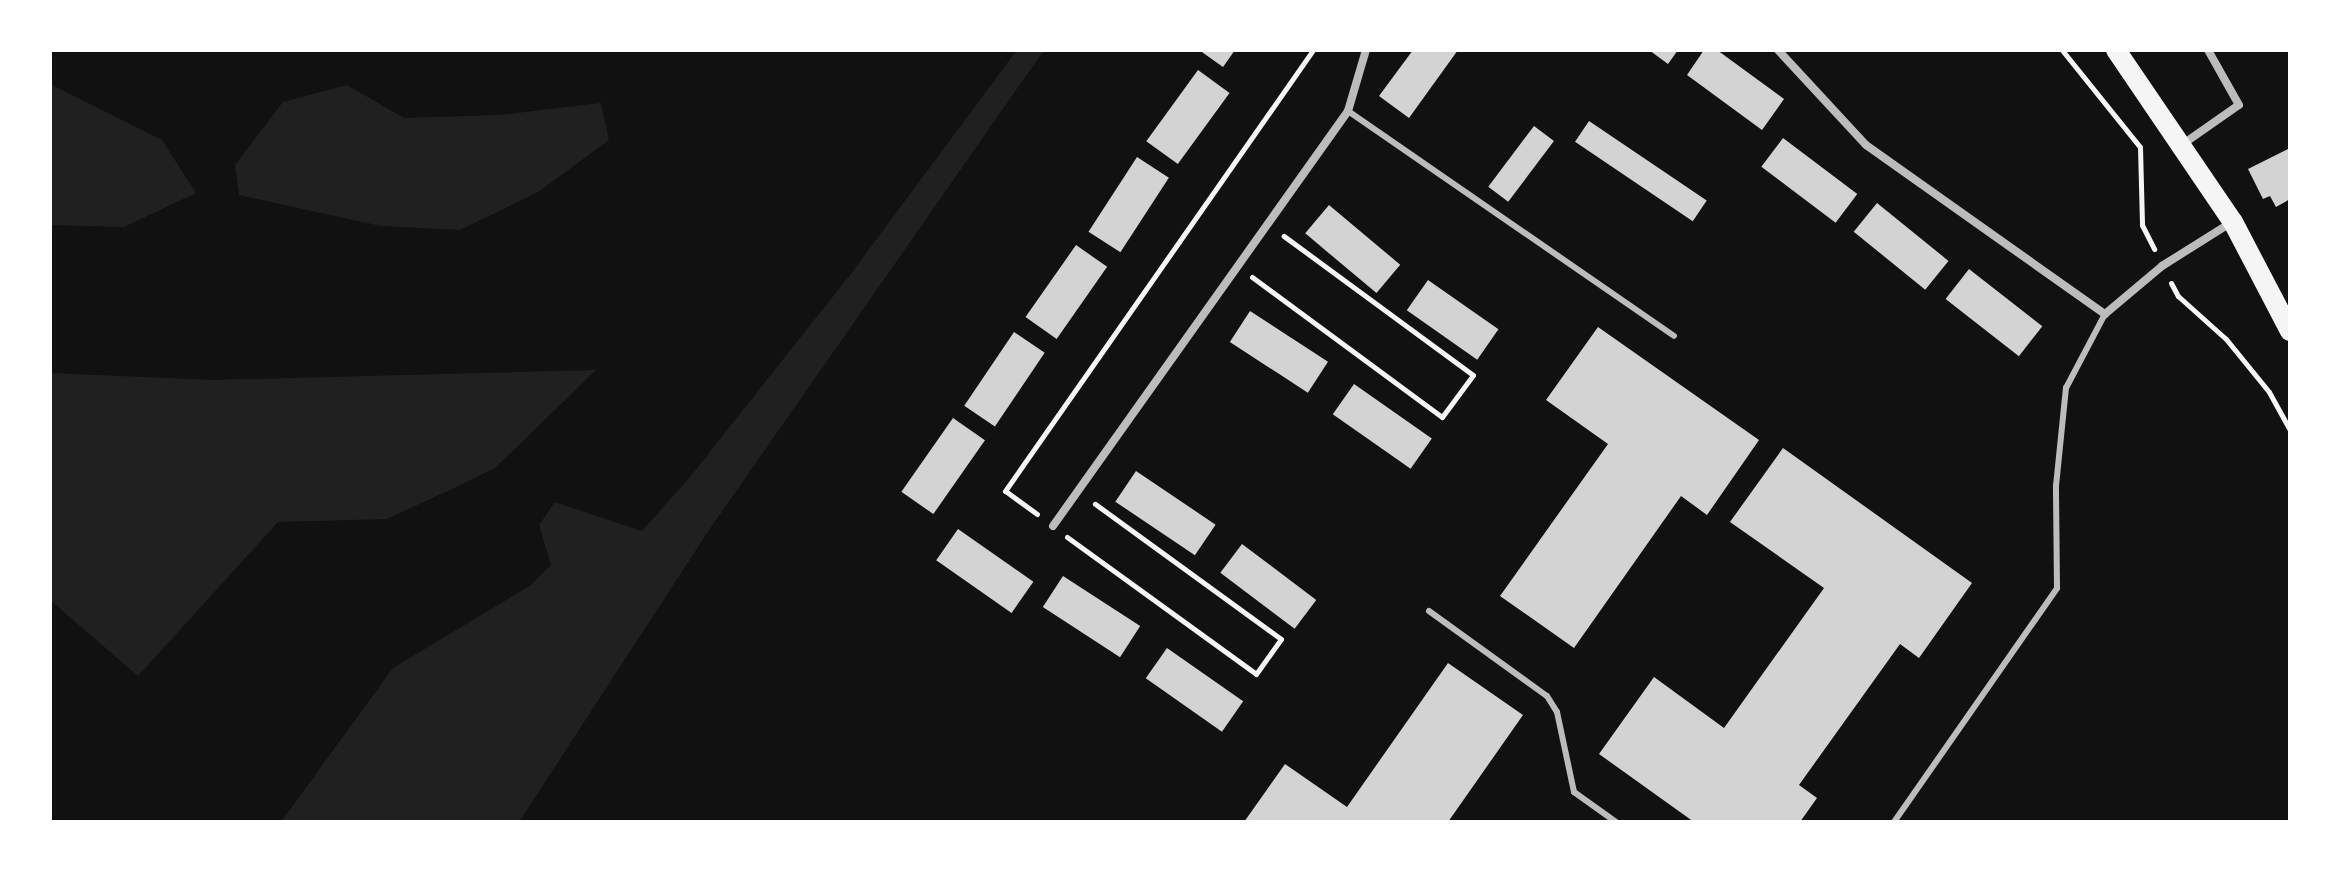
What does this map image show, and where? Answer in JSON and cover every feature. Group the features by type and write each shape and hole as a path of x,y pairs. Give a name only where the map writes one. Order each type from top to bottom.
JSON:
{"main road":[{"path":"2116,50 2183,144 2233,222 2290,331"}],"street":[{"path":"1053,526 1348,111 1366,50"},
{"path":"1778,50 1866,145 2105,314 2162,266 2233,222"},
{"path":"2183,144 2239,105 2208,50"}],"lane":[{"path":"1348,111 1674,336"},
{"path":"1894,822 2057,588 2056,486 2066,388 2105,314"},
{"path":"1429,611 1547,696 1557,712 1574,792 1616,822"}],"path":[{"path":"1078,491 1281,639 1256,674 1005,491 1313,50"},
{"path":"2062,50 2140,147 2142,225"},
{"path":"1238,267 1442,417 1473,375 1268,225"},
{"path":"2178,296 2226,339 2269,392 2290,430"}],"shaded area":[{"path":"1017,50 1044,50 709,530 519,822 281,822 393,668 531,585 551,565 539,525 555,502 642,531 690,477 850,275"},
{"path":"50,84 162,140 196,193 124,227 50,225"},
{"path":"347,85 404,118 499,115 601,103 609,140 538,192 460,230 381,226 239,195 235,165 283,102"},
{"path":"596,370 495,468 456,487 387,519 278,522 138,676 50,600 50,373 212,380"}],"building":[{"path":"1199,50 1235,50 1223,67"},
{"path":"1413,50 1458,50 1409,118 1379,96"},
{"path":"1649,50 1678,50 1668,64"},
{"path":"1704,50 1717,50 1784,99 1762,130 1687,75"},
{"path":"1198,70 1230,93 1178,164 1146,141"},
{"path":"1589,121 1707,200 1693,221 1575,142"},
{"path":"1534,126 1554,141 1508,202 1488,187"},
{"path":"1783,138 1857,194 1836,223 1761,167"},
{"path":"2290,148 2290,199 2276,207 2270,196 2263,199 2248,169"},
{"path":"1137,157 1169,178 1120,252 1089,232"},
{"path":"1877,203 1948,261 1925,290 1854,232"},
{"path":"1329,205 1400,265 1376,293 1305,233"},
{"path":"1076,245 1107,267 1057,339 1026,317"},
{"path":"1969,269 2042,326 2019,356 1946,299"},
{"path":"1428,280 1498,329 1477,360 1407,310"},
{"path":"1250,311 1328,362 1308,393 1230,342"},
{"path":"1598,327 1759,440 1707,515 1681,496 1574,648 1500,596 1608,444 1546,400"},
{"path":"1014,332 1045,353 995,426 964,406"},
{"path":"1354,384 1432,438 1411,469 1333,414"},
{"path":"953,418 985,440 933,514 901,492"},
{"path":"1783,448 1972,583 1919,658 1900,644 1799,785 1817,798 1800,822 1694,822 1599,754 1654,677 1724,728 1824,588 1730,522"},
{"path":"1136,471 1216,525 1195,555 1115,502"},
{"path":"958,529 1033,582 1012,613 936,560"},
{"path":"1242,544 1316,600 1295,629 1220,573"},
{"path":"1063,576 1140,626 1120,657 1043,607"},
{"path":"1167,648 1243,701 1222,732 1146,678"},
{"path":"1448,663 1523,715 1448,822 1244,822 1285,764 1347,807"}]}
